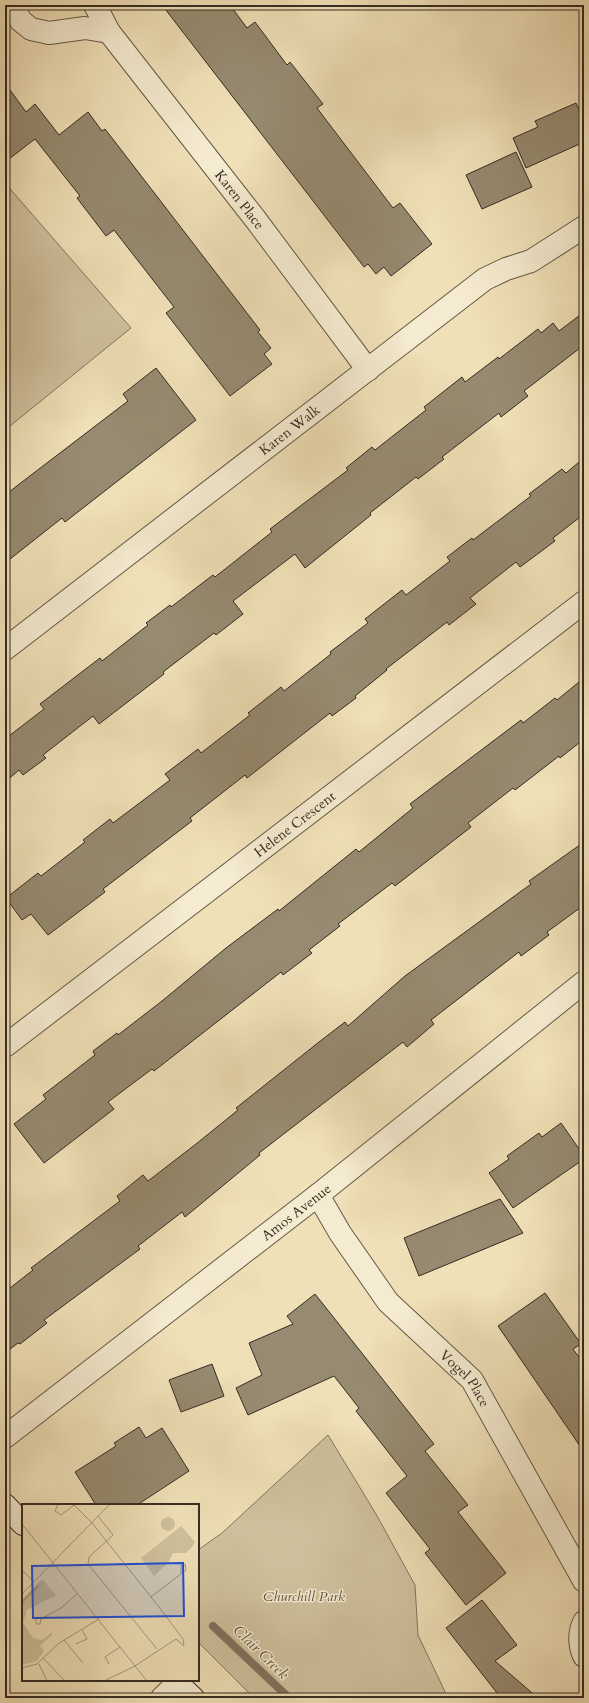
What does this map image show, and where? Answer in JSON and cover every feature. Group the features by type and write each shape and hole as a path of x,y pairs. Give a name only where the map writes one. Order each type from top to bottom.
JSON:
{"street":[{"path":"12,5 20,21 31,29 49,32 85,28 109,32"},
{"name":"Karen Place","path":"95,5 109,32 256,220 368,370"},
{"name":"Karen Walk","path":"5,649 485,280 506,269 531,261 584,226"},
{"name":"Helene Crescent","path":"5,1046 584,602"},
{"name":"Amos Avenue","path":"5,1437 318,1195 584,982"},
{"name":"Vogel Place","path":"318,1195 340,1232 388,1302 472,1380 584,1581"},
{"path":"5,1505 22,1523"},
{"path":"584,1622 580,1639 584,1656"},
{"path":"162,1698 176,1681 193,1698"}],"green space":[{"path":"5,183 131,328 5,430"},
{"name":"Churchill Park","path":"328,1435 376,1514 415,1585 418,1635 448,1698 254,1698 199,1643 199,1549 222,1533"}],"building":[{"path":"162,5 230,5 247,28 255,22 287,65 290,62 323,104 317,108 393,208 400,203 432,244 391,276 384,267 376,274 368,264 364,267"},
{"path":"5,83 26,112 35,104 59,135 88,112 102,131 105,129 260,330 258,332 271,348 264,354 272,364 230,396 166,313 174,307 114,230 106,236 77,198 80,196 35,139 5,162"},
{"path":"576,103 584,120 584,142 526,168 513,138 538,127 535,121"},
{"path":"516,152 532,187 482,209 466,175"},
{"path":"584,312 584,345 524,391 528,396 501,417 499,413 442,457 444,459 418,479 416,477 370,513 371,515 305,568 295,554 233,601 243,614 216,635 214,633 99,724 93,716 43,755 46,758 23,775 19,770 5,782 5,739 44,709 40,704 100,658 102,661 148,625 146,623 170,605 171,607 213,575 215,577 272,532 270,529 348,470 346,468 372,447 375,450 426,410 424,407 462,377 465,382 498,357 499,359 538,329 541,333 553,323 559,331"},
{"path":"156,368 196,420 65,522 62,518 5,563 5,495 128,401 123,394"},
{"path":"584,458 584,514 553,538 555,541 520,567 516,562 470,598 476,604 449,625 447,622 386,669 387,670 355,696 356,698 332,716 330,713 247,778 245,775 190,818 192,821 103,889 105,892 48,935 31,914 22,920 6,898 38,873 41,876 85,842 83,840 110,819 113,823 170,780 165,774 198,749 201,753 250,715 248,713 281,687 284,691 331,654 330,652 368,623 365,619 402,590 406,595 450,561 447,557 472,538 473,540 531,496 529,494 562,469 566,473"},
{"path":"584,678 584,739 515,790 513,788 468,823 471,827 395,886 392,883 338,924 340,926 309,950 312,953 283,975 281,972 154,1071 152,1069 108,1102 114,1109 44,1163 14,1124 46,1099 43,1095 95,1055 93,1051 117,1033 118,1035 162,1001 226,948 278,909 279,911 356,849 359,852 413,808 410,804 521,720 523,723 555,698 557,700"},
{"path":"584,842 584,905 547,932 549,935 521,956 519,952 431,1020 434,1024 407,1047 403,1042 259,1153 260,1155 185,1217 182,1212 138,1246 140,1249 44,1320 47,1323 20,1344 18,1343 5,1353 5,1292 33,1270 31,1268 120,1201 117,1196 143,1175 148,1181 238,1110 236,1108 319,1042 345,1022 348,1026 405,976 531,884 529,881"},
{"path":"561,1123 584,1156 584,1159 513,1208 489,1173 509,1159 507,1156 539,1133 542,1137"},
{"path":"500,1199 523,1233 419,1276 404,1238"},
{"path":"545,1293 581,1344 573,1349 584,1364 584,1452 498,1326"},
{"path":"315,1294 434,1444 425,1451 468,1505 458,1512 506,1573 466,1605 425,1553 430,1549 386,1493 407,1476 356,1411 359,1408 334,1376 248,1415 236,1388 262,1375 249,1343 293,1324 287,1316"},
{"path":"212,1364 224,1396 181,1412 169,1380"},
{"path":"139,1427 146,1438 162,1428 189,1471 139,1504 95,1504 75,1472 116,1446 114,1443"},
{"path":"482,1600 517,1645 495,1661 538,1698 501,1698 446,1628"}],"waterway":[{"name":"Clair Creek","path":"213,1626 289,1698"}]}
